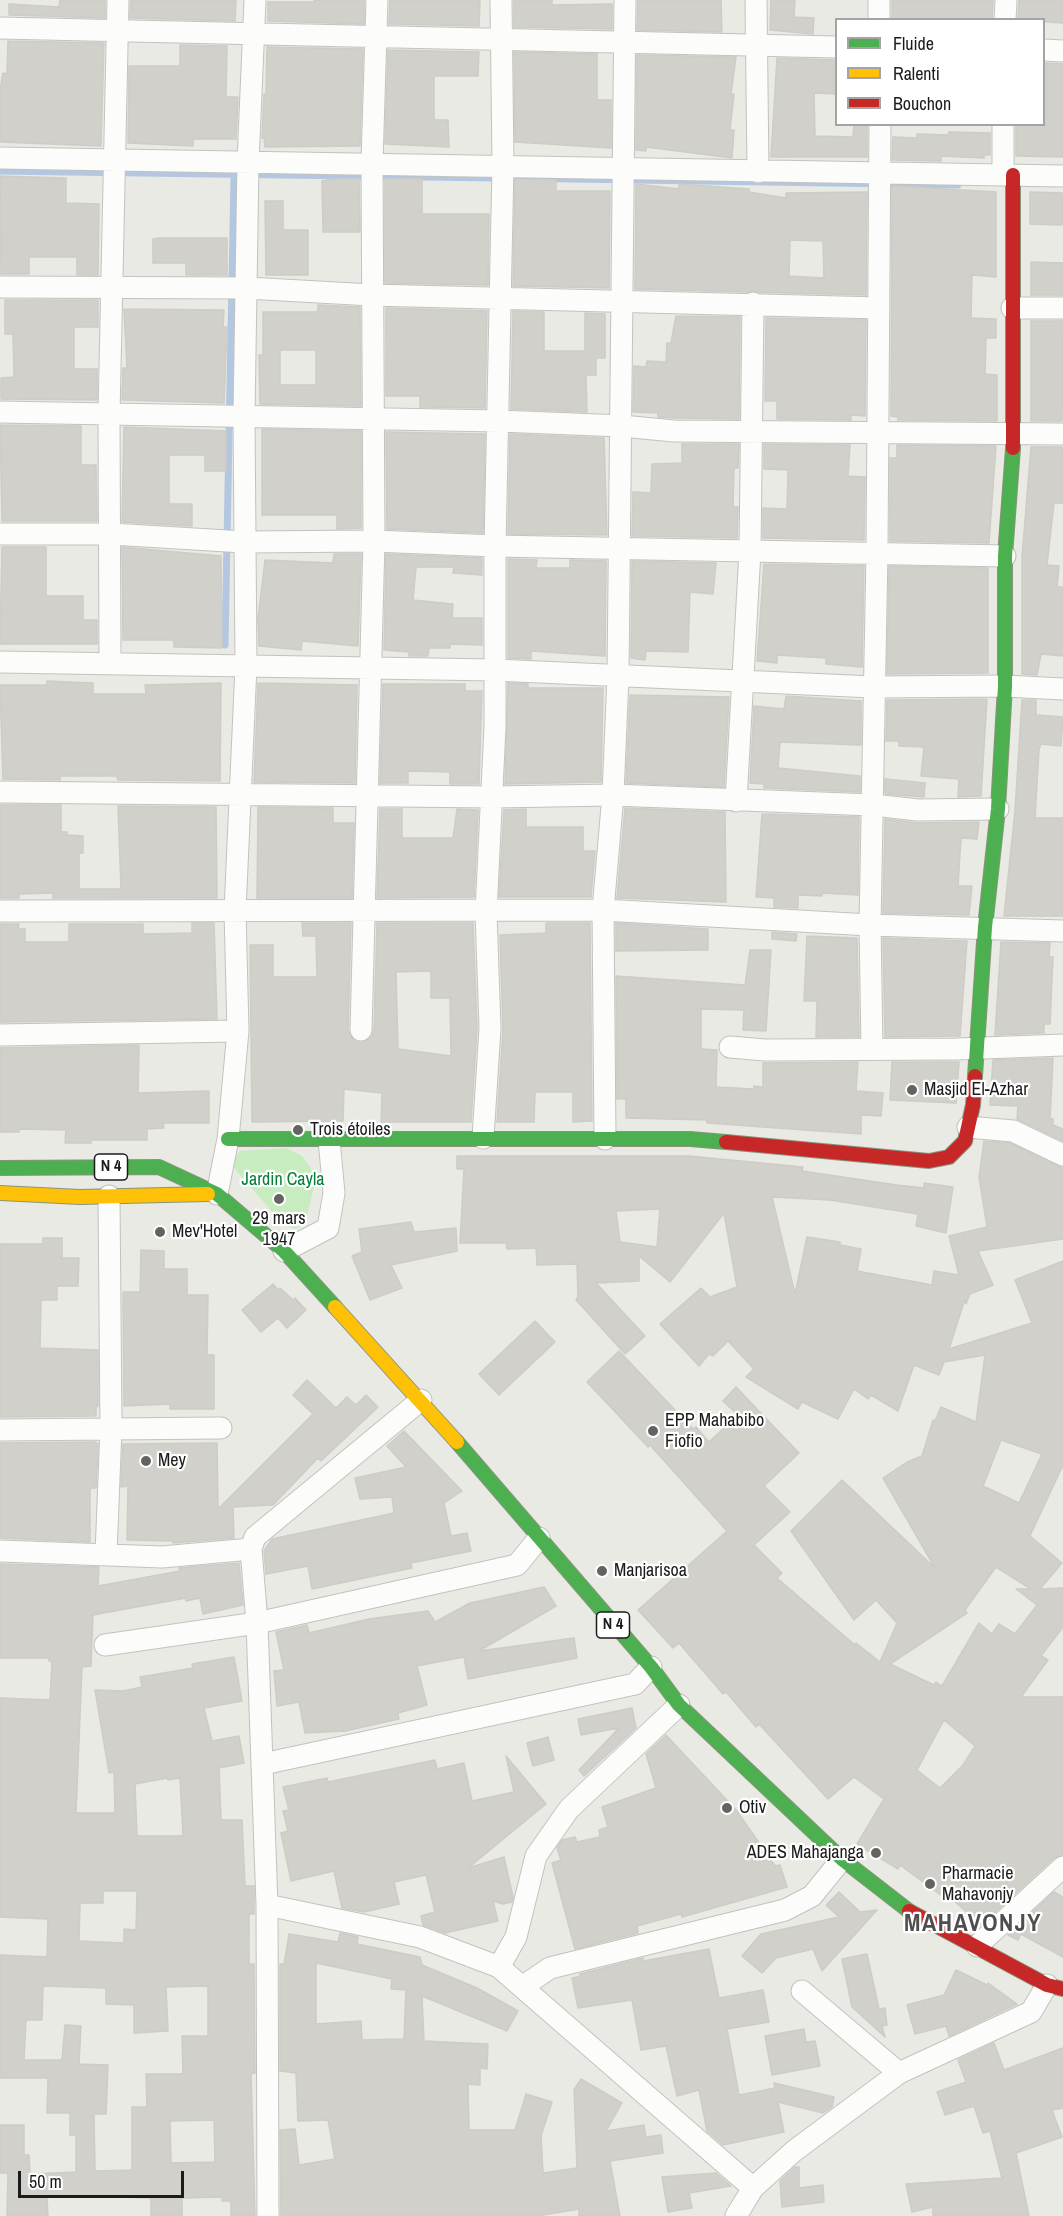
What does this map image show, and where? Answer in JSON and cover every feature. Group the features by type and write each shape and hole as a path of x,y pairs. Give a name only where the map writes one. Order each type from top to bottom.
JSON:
{"street":[{"path":"110,662 110,414 118,0"},
{"path":"217,1194 228,1139 238,1031 235,911 246,666 244,416 248,162 255,0"},
{"path":"361,1030 374,541 372,163 377,0"},
{"path":"483,1138 490,1028 486,912 493,797 502,165 501,0"},
{"path":"605,1138 603,910 613,795 618,676 618,547 622,426 620,300 625,0"},
{"path":"756,0 758,172"},
{"path":"879,0 879,18"},
{"path":"1005,18 1006,0"},
{"path":"0,28 118,29 255,35 500,39 755,47 835,47"},
{"path":"1045,50 1063,51"},
{"path":"872,1049 870,925 877,552 876,432 880,126"},
{"path":"228,1139 690,1139 929,1161 949,1157 965,1141 973,1105 985,927 998,808 1005,686 1005,556 1014,436 1008,175 1003,126"},
{"path":"0,158 502,165 880,175 1063,176"},
{"path":"0,286 247,288 372,295 879,308"},
{"path":"736,801 750,551 753,303"},
{"path":"1012,308 1063,308"},
{"path":"0,412 499,421 622,426 674,431 876,432 1014,436 1063,434"},
{"path":"0,534 111,534 244,542 374,541 495,546 1005,556"},
{"path":"0,662 495,670 873,687 1005,686 1063,689"},
{"path":"0,792 367,797 613,795 873,805 918,810 998,808"},
{"path":"0,911 365,913 603,910 870,925 1063,931"},
{"path":"0,1035 238,1031"},
{"path":"730,1047 765,1050 1063,1046"},
{"path":"968,1127 1013,1131 1053,1148 1063,1155"},
{"path":"284,1251 328,1228 334,1193 329,1140"},
{"name":"N 4","path":"0,1168 159,1167 217,1194 284,1251 421,1400 651,1667 679,1704 843,1859 905,1908 1055,1987"},
{"name":"N 4","path":"0,1193 109,1196 217,1194"},
{"path":"106,1554 111,1428 109,1196"},
{"path":"268,2216 267,1905 257,1623 250,1549 255,1537 421,1400"},
{"path":"0,1430 221,1428"},
{"path":"105,1645 257,1623 517,1565 539,1538"},
{"path":"0,1551 162,1557 250,1549"},
{"path":"263,1764 635,1684 651,1667"},
{"path":"499,1967 516,1936 536,1856 569,1809 679,1704"},
{"path":"522,1987 550,1968 785,1910 812,1896 843,1859"},
{"path":"976,1946 1063,1867"},
{"path":"267,1905 420,1937 499,1967 753,2188"},
{"path":"736,2216 753,2188 794,2151 899,2073 1031,2012 1055,1987"},
{"path":"802,1990 899,2073"}],"green space":[{"name":"Jardin Cayla","path":"286,1148 302,1156 311,1168 314,1187 305,1224 295,1229 283,1224 234,1168 232,1161 240,1151"}],"building":[{"path":"60,0 105,0 105,18 9,15 9,4 59,7"},
{"path":"131,0 236,0 235,21 130,18"},
{"path":"314,0 364,0 364,24 268,21 268,2 314,2"},
{"path":"390,0 480,0 479,26 389,24"},
{"path":"514,0 552,0 552,5 612,4 612,29 514,27"},
{"path":"638,0 721,0 722,32 637,30"},
{"path":"771,0 795,0 794,17 814,18 813,34 770,30"},
{"path":"892,0 993,0 992,18 892,18"},
{"path":"1019,0 1063,0 1063,23 1045,22 1045,18 1018,18"},
{"path":"8,41 104,43 101,146 0,142 0,90 3,73 7,74"},
{"path":"180,45 227,46 226,97 238,97 236,139 193,139 193,146 128,143 129,66 180,66"},
{"path":"267,47 363,49 360,146 265,147 264,138 262,138"},
{"path":"388,50 479,52 478,76 434,76 434,120 448,120 449,147 385,144"},
{"path":"514,52 597,54 597,100 611,100 611,148 515,142"},
{"path":"637,55 736,57 731,94 734,94 730,130 734,130 732,158 646,147 646,151 636,150"},
{"path":"777,58 835,60 835,94 814,93 815,136 853,137 854,126 867,126 867,157 771,157"},
{"path":"1045,63 1063,64 1063,157 1016,156 1016,126 1045,126"},
{"path":"949,132 990,133 990,155 984,155 984,158 941,156 941,161 892,160 893,137 917,138 917,134 949,135"},
{"path":"0,176 66,178 66,203 99,204 98,275 77,275 77,257 29,257 29,274 1,274"},
{"path":"359,179 360,232 323,232 322,181"},
{"path":"385,179 422,179 422,214 489,214 488,285 385,283"},
{"path":"515,179 556,180 556,191 610,191 609,288 513,286"},
{"path":"636,184 679,189 679,184 749,189 749,192 786,198 786,193 867,192 866,295 635,289","holes":["790,240 823,241 824,278 789,276"]},
{"path":"892,186 996,192 996,277 972,275 971,318 996,319 996,338 986,338 985,374 997,375 997,421 898,420 898,417 891,416"},
{"path":"1030,192 1063,193 1062,225 1030,224"},
{"path":"265,201 283,201 283,230 308,230 308,275 266,275"},
{"path":"227,238 227,275 186,275 186,263 153,263 153,239"},
{"path":"1031,262 1063,263 1063,295 1031,295"},
{"path":"5,300 98,300 98,327 74,327 74,369 97,369 97,400 1,399 1,378 14,377 13,334 5,334"},
{"path":"318,305 360,307 361,406 260,404 259,355 263,355 263,312 318,312","holes":["280,350 316,350 316,385 280,385"]},
{"path":"386,308 487,311 485,408 420,407 420,396 386,396"},
{"path":"124,309 224,310 223,327 227,327 224,403 122,400 123,368 127,368"},
{"path":"513,311 544,312 544,351 585,351 585,313 605,314 605,358 596,358 596,375 586,375 587,412 511,409"},
{"path":"676,316 740,317 739,419 658,417 658,413 633,412 634,366 646,367 647,361 666,362 667,343 671,343"},
{"path":"766,318 866,320 865,416 851,415 851,420 777,419 777,401 765,401"},
{"path":"1031,321 1063,321 1062,421 1031,421"},
{"path":"0,425 81,426 81,465 96,465 97,521 2,521"},
{"path":"124,427 226,431 226,471 205,471 205,455 169,455 169,504 192,504 192,526 122,522"},
{"path":"262,429 361,431 361,528 337,529 337,515 262,515"},
{"path":"386,432 485,434 483,533 387,529"},
{"path":"510,434 604,438 607,535 508,534"},
{"path":"682,444 739,444 738,468 734,468 733,507 738,507 737,538 632,536 633,492 651,493 652,464 682,463"},
{"path":"764,444 850,445 848,476 865,477 864,540 763,538 763,508 787,509 788,470 764,469"},
{"path":"897,445 996,446 989,543 890,541 890,458 897,458"},
{"path":"1031,447 1062,447 1063,451 1063,503 1054,503 1047,565 1059,566 1057,587 1063,587 1063,656 1041,654 1037,675 1022,674 1022,557"},
{"path":"2,547 46,547 46,596 83,596 83,620 97,620 97,644 0,644"},
{"path":"122,547 221,556 222,648 174,647 174,640 123,640"},
{"path":"334,554 361,554 358,646 302,641 301,650 259,646 258,618 265,560 333,563"},
{"path":"386,554 482,558 482,575 453,573 454,567 416,567 413,600 453,604 452,618 482,618 482,645 450,644 450,648 429,648 428,656 409,656 409,652 384,650"},
{"path":"508,559 537,560 536,568 570,568 570,560 606,561 605,656 531,651 531,659 508,658"},
{"path":"632,561 716,563 713,594 690,592 688,652 646,651 645,660 631,658"},
{"path":"764,564 864,566 862,667 826,664 826,658 777,655 777,663 757,661"},
{"path":"889,566 988,568 988,673 887,674"},
{"path":"47,681 93,683 93,694 146,694 145,685 221,683 220,781 118,780 117,776 60,776 60,780 3,779 0,685 47,685"},
{"path":"258,683 357,685 355,783 254,782"},
{"path":"508,683 528,684 528,688 603,688 601,782 505,784"},
{"path":"383,684 465,684 465,691 482,691 479,784 450,784 450,772 408,771 408,783 380,783"},
{"path":"630,695 729,697 724,787 626,783"},
{"path":"786,696 861,701 861,745 780,742 778,768 860,776 860,792 764,788 764,784 750,783 754,706 784,709"},
{"path":"987,699 981,796 958,797 959,779 921,776 924,747 899,746 899,741 886,741 887,700"},
{"path":"1022,700 1036,700 1036,715 1063,717 1061,746 1041,744 1039,749 1035,818 1063,818 1063,916 1004,916 1015,811"},
{"path":"885,779 925,783 924,797 885,794"},
{"path":"0,805 61,805 61,832 67,832 67,835 83,836 83,853 79,853 79,889 121,889 118,806 216,807 217,898 53,898 53,893 19,894 19,898 0,898"},
{"path":"258,807 333,808 333,823 354,823 352,898 257,898"},
{"path":"625,808 725,812 726,902 617,898"},
{"path":"380,809 402,809 402,838 453,838 457,809 478,810 474,897 377,898"},
{"path":"526,809 526,827 583,827 583,851 595,851 591,897 499,897 504,810"},
{"path":"762,814 859,817 858,895 822,893 822,896 798,895 798,908 774,907 774,898 756,897"},
{"path":"885,819 918,823 979,822 977,839 961,838 958,886 972,886 969,915 883,913"},
{"path":"192,923 214,923 217,1019 0,1022 0,924 19,924 18,929 25,929 25,942 69,942 69,924 143,924 143,934 192,933"},
{"path":"302,923 351,923 348,1030 354,1041 361,1043 372,1037 374,1030 377,923 473,923 477,1028 471,1122 381,1122 382,1093 344,1089 343,1121 252,1122 250,945 273,945 273,977 317,977 316,936 303,936","holes":["431,971 431,998 450,998 451,1056 398,1049 396,972"]},
{"path":"546,923 590,923 592,1121 573,1122 573,1092 535,1092 534,1122 497,1122 503,1029 500,935 546,933"},
{"path":"616,923 708,929 708,950 616,951"},
{"path":"772,932 797,934 796,941 772,939"},
{"path":"807,936 857,938 859,1037 816,1037 817,1001 804,1001"},
{"path":"883,938 967,941 960,1036 885,1037"},
{"path":"1001,942 1050,943 1049,957 1053,957 1050,1024 1044,1024 1044,1033 995,1035"},
{"path":"750,950 771,950 766,1031 743,1030 744,1010 701,1009 701,1049 717,1050 716,1087 754,1089 754,1086 763,1087 763,1063 858,1062 856,1091 883,1093 881,1116 861,1115 861,1134 707,1123 707,1120 626,1118 626,1099 617,1099 616,976 745,985"},
{"path":"139,1045 138,1093 209,1091 209,1123 163,1123 164,1128 147,1129 147,1140 91,1140 91,1143 65,1143 66,1130 19,1129 19,1132 0,1132 0,1048"},
{"path":"1053,1058 1050,1119 1053,1119 1053,1125 1063,1129 1063,1141 1017,1119 1018,1106 990,1105 993,1060"},
{"path":"892,1062 959,1062 956,1103 890,1100"},
{"path":"984,1141 1010,1143 1063,1168 1063,1239 978,1251 993,1285 970,1294 966,1304 965,1299 949,1349 1032,1323 1015,1280 1063,1261 1063,1465 1030,1536 1062,1563 1040,1589 1063,1588 1063,1627 1041,1656 1048,1660 1021,1697 1063,1697 1063,1855 1054,1858 981,1925 944,1892 942,1896 900,1865 898,1869 857,1844 884,1799 854,1777 828,1799 759,1724 756,1727 726,1692 723,1694 679,1643 673,1648 638,1610 727,1531 650,1445 648,1447 587,1382 619,1351 693,1429 696,1427 709,1442 738,1415 723,1401 736,1387 799,1453 764,1486 790,1512 754,1545 782,1573 777,1578 855,1645 856,1643 880,1662 897,1623 876,1600 854,1620 791,1531 842,1480 935,1568 883,1478 907,1462 922,1456 933,1420 935,1421 941,1407 976,1422 985,1355 944,1362 939,1375 914,1365 898,1411 871,1395 868,1399 854,1389 838,1419 802,1402 798,1409 746,1377 754,1369 728,1341 713,1356 709,1354 699,1366 660,1324 701,1288 710,1297 737,1287 724,1213 670,1282 639,1256 639,1281 596,1283 645,1336 625,1354 576,1300 578,1296 577,1264 537,1265 536,1248 507,1249 506,1243 460,1243 464,1169 457,1169 457,1156 689,1156 803,1167 802,1171 897,1185 924,1188 924,1183 953,1187 946,1233 916,1226 918,1214 830,1200 772,1197 795,1294 807,1237 840,1242 840,1245 861,1249 857,1271 932,1285 934,1271 959,1275 949,1236 987,1227 979,1177","holes":["660,1209 657,1247 620,1242 616,1211","1001,1440 1042,1454 1019,1503 983,1486","996,1567 1031,1589 1016,1589 1037,1605 1015,1634 999,1624 992,1634 979,1623 942,1686 936,1682 934,1685 890,1664 967,1613 965,1610","944,1720 975,1746 963,1765 940,1788 917,1770"]},
{"path":"411,1222 414,1232 456,1228 457,1251 391,1265 402,1288 370,1300 352,1256 362,1252 359,1229"},
{"path":"43,1238 62,1238 62,1258 79,1258 78,1286 57,1286 57,1300 41,1300 40,1348 98,1350 96,1416 0,1417 0,1244 43,1244"},
{"path":"141,1250 164,1251 164,1269 187,1269 187,1295 208,1295 207,1355 214,1355 214,1409 170,1409 170,1404 124,1406 123,1292 140,1292"},
{"path":"273,1284 293,1300 295,1298 306,1310 287,1328 278,1318 261,1332 242,1310"},
{"path":"535,1321 555,1342 499,1395 479,1374"},
{"path":"307,1380 336,1408 347,1397 356,1405 366,1395 378,1407 321,1461 318,1458 273,1505 233,1507 234,1538 173,1543 173,1541 127,1540 128,1486 121,1487 123,1444 217,1443 218,1509 313,1414 293,1395"},
{"path":"404,1431 462,1491 444,1503 451,1536 467,1533 471,1551 411,1563 412,1568 312,1589 308,1566 266,1574 264,1551 272,1539 394,1513 392,1497 360,1499 355,1478 406,1467 387,1446"},
{"path":"95,1442 98,1444 96,1488 90,1488 90,1542 0,1538 0,1443"},
{"path":"239,1563 243,1605 203,1614 200,1598 186,1601 186,1598 93,1615 91,1666 82,1667 76,1813 115,1813 114,1772 109,1773 95,1690 123,1691 142,1687 140,1677 193,1668 192,1664 234,1657 242,1701 204,1708 212,1741 239,1736 244,1763 219,1768 221,1820 242,1820 245,1886 254,1886 254,1914 249,1914 249,1964 254,1964 255,2073 251,2074 255,2216 231,2216 231,2201 222,2201 222,2197 182,2198 182,2216 151,2216 151,2198 82,2196 47,2197 48,2216 7,2216 8,2173 0,2173 0,2125 24,2125 24,2155 29,2155 30,2174 76,2172 76,2135 70,2135 70,2113 47,2113 48,2078 0,2078 0,1955 47,1957 48,1919 0,1917 0,1698 50,1700 52,1661 49,1661 49,1658 0,1658 0,1564 99,1567 98,1586 180,1571 179,1568","holes":["180,1778 183,1836 137,1836 135,1784","103,1891 137,1891 136,1930 124,1929 124,1943 79,1941 80,1903 103,1903","43,1986 106,1988 106,2004 134,2005 134,2033 168,2031 166,1987 208,1986 208,2036 182,2036 183,2074 146,2074 147,2107 132,2107 132,2170 95,2171 94,2114 106,2114 108,2065 79,2064 81,2026 65,2025 62,2060 24,2060 26,2020 42,2020","214,2120 215,2162 171,2163 170,2121"]},
{"path":"544,1587 556,1606 479,1651 574,1638 577,1658 468,1679 464,1657 417,1666 427,1705 398,1713 399,1719 345,1731 305,1733 299,1702 277,1706 274,1671 284,1670 276,1632 307,1625 309,1633 369,1619 428,1611 435,1622 470,1603"},
{"path":"632,1708 636,1728 584,1776 579,1770 619,1728 581,1735 578,1719"},
{"path":"666,1735 737,1811 775,1866 780,1865 787,1887 682,1917 681,1914 637,1926 638,1933 575,1949 552,1863 561,1860 557,1848 562,1840 575,1837 577,1842 600,1837 599,1830 608,1827 602,1807 656,1788 646,1754"},
{"path":"548,1737 554,1760 533,1766 527,1743"},
{"path":"506,1756 546,1804 468,1868 504,1857 513,1897 512,1902 503,1904 493,1901 498,1921 445,1933 423,1925 421,1916 435,1912 426,1875 394,1882 399,1904 364,1912 342,1908 334,1871 291,1881 281,1833 288,1831 283,1811 289,1810 283,1787 327,1778 328,1782 435,1760 437,1769 464,1763 472,1801 514,1792"},
{"path":"839,1892 860,1912 877,1910 822,1971 813,1949 776,1958 762,1973 742,1956 761,1934 839,1917 826,1905"},
{"path":"1054,1892 1063,1897 1063,1957 1021,1934 1018,1940 1008,1935"},
{"path":"340,1933 358,1937 357,1944 420,1957 422,1965 477,1988 518,2011 507,2031 422,1996 424,2041 488,2044 487,2069 480,2068 480,2085 468,2084 469,2130 515,2130 526,2094 552,2102 541,2136 543,2173 577,2168 574,2090 581,2079 622,2103 606,2131 644,2125 646,2137 661,2135 663,2153 610,2161 620,2216 579,2216 579,2209 537,2216 281,2216 280,2130 295,2129 299,2165 335,2159 328,2120 298,2121 296,2073 280,2071 280,1964 284,1964 289,1934 338,1942","holes":["316,1963 392,1979 391,1989 406,1990 404,2039 362,2040 361,2021 316,2024"]},
{"path":"709,1949 719,1998 763,1990 769,2022 727,2029 739,2095 775,2088 774,2083 834,2097 832,2107 823,2113 778,2102 784,2132 723,2145 707,2131 699,2090 677,2096 666,2046 641,2050 632,2000 578,2008 572,1978 580,1974 643,1958 643,1961"},
{"path":"867,1954 879,2009 885,2008 887,2025 882,2026 885,2037 852,2007 842,1959"},
{"path":"956,1970 987,1985 988,1983 1017,2004 949,2036 946,2026 915,2034 907,2005 944,1995"},
{"path":"804,2029 806,2042 815,2041 820,2066 772,2075 765,2036"},
{"path":"994,2043 1004,2070 1063,2048 1063,2108 1052,2110 1062,2137 1016,2153 1029,2216 933,2216 933,2207 912,2212 906,2184 1002,2178 990,2131 983,2133 974,2106 945,2115 937,2092 966,2082 958,2060"},
{"path":"795,2167 799,2167 799,2188 823,2185 824,2202 782,2207 780,2181"},
{"path":"716,2173 731,2186 689,2193 692,2208 668,2212 662,2177"}],"waterway":[{"path":"0,171 494,178"},
{"path":"225,645 234,176"},
{"path":"507,178 958,185"}],"traffic: fast":[{"path":"975,1076 985,927 998,809 1005,686 1005,556 1013,448"},
{"path":"228,1139 690,1139 726,1142"},
{"path":"0,1168 159,1167 217,1194 284,1251 335,1307"},
{"path":"457,1442 651,1667 679,1705 842,1859 909,1911"}],"traffic: slow":[{"path":"0,1193 80,1197 208,1194"},
{"path":"335,1307 457,1442"}],"traffic: jam":[{"path":"1013,175 1013,448"},
{"path":"726,1142 929,1161 949,1157 965,1141 973,1105 975,1076"},
{"path":"909,1911 1047,1985 1063,1989"}],"place":[{"name":"Masjid El-Azhar","path":"912,1090"},
{"name":"Trois étoiles","path":"298,1130"},
{"name":"29 mars 1947","path":"279,1199"},
{"name":"Mev'Hotel","path":"160,1232"},
{"name":"EPP Mahabibo Fiofio","path":"653,1431"},
{"name":"Mey","path":"146,1461"},
{"name":"Manjarisoa","path":"602,1571"},
{"name":"Otiv","path":"727,1808"},
{"name":"ADES Mahajanga","path":"876,1853"},
{"name":"Pharmacie Mahavonjy","path":"930,1884"}],"district":[{"name":"MAHAVONJY","path":"973,1925"}]}
